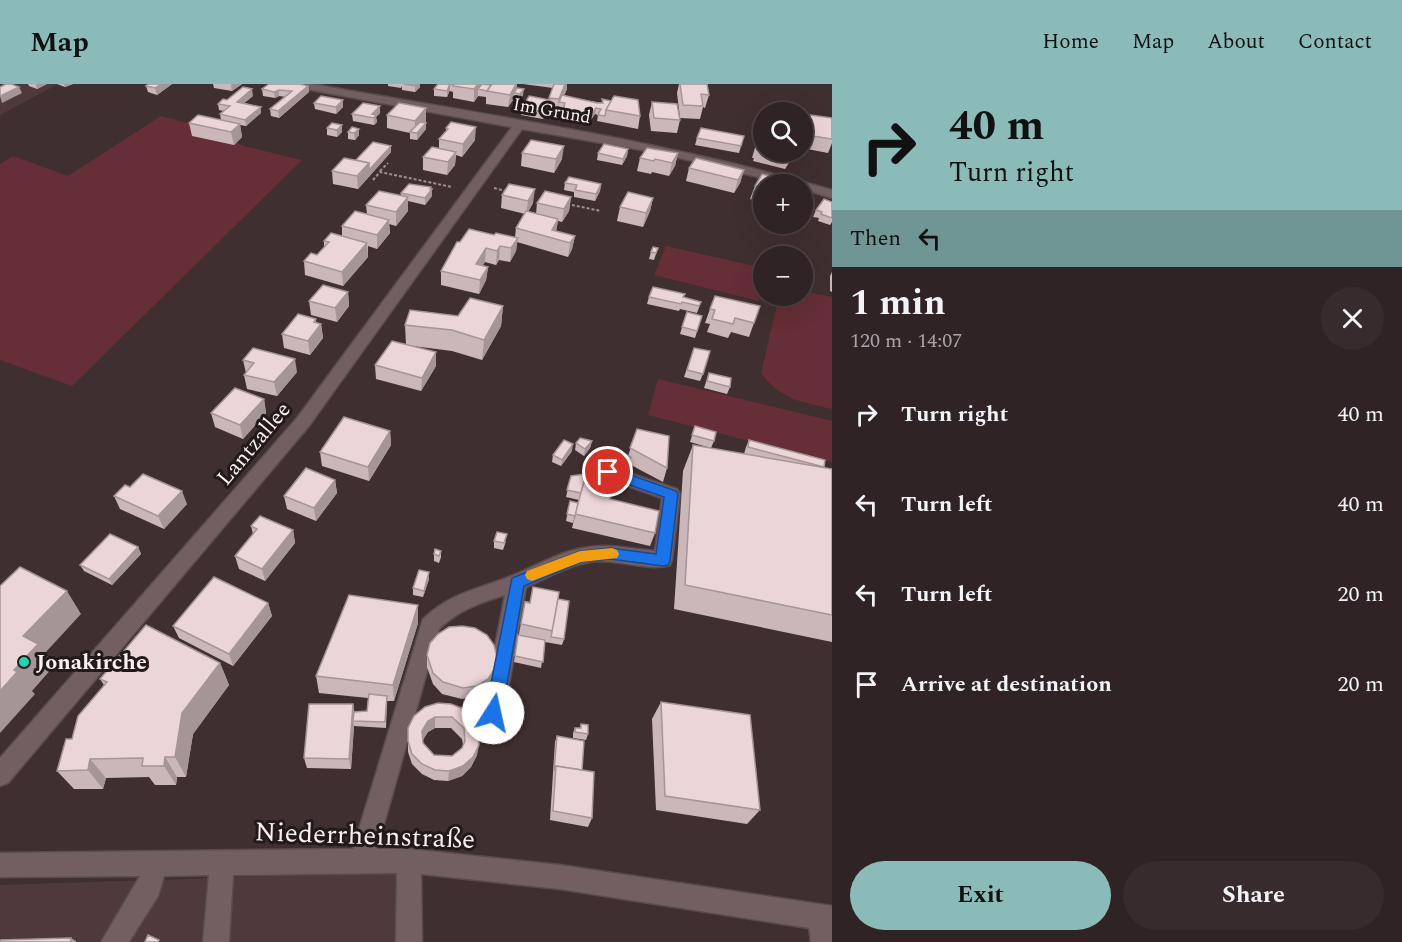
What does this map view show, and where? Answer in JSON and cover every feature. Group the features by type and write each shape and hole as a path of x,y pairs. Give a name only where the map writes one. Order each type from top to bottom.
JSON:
{"street":[{"name":"Im Grund","path":"296,84 659,150 756,174"},
{"name":"Lantzallee","path":"0,775 303,422 520,124"},
{"name":"Im Grund","path":"813,188 832,194"},
{"path":"362,861 430,625 443,611 460,600 517,582 580,556 610,553 663,561 671,494 608,472"},
{"path":"493,713 517,582"},
{"path":"409,942 410,861"},
{"name":"Niederrheinstraße","path":"0,865 410,861 560,877 826,918"},
{"path":"215,941 222,862"},
{"path":"114,942 149,886 155,863"},
{"path":"824,942 826,918"}],"path":[{"path":"373,180 388,163"},
{"path":"380,172 521,194"},
{"path":"567,204 601,211"}],"shaded area":[{"path":"0,84 58,84 0,115"},
{"path":"161,116 203,127 244,146 302,160 72,386 0,360 0,164 13,156 68,176"},
{"path":"666,246 753,266 753,300 654,275"},
{"path":"813,293 832,297 832,409 801,402 784,394 761,373 777,306 813,306"},
{"path":"658,379 832,421 832,462 648,415"},
{"path":"398,872 398,942 0,942 0,885"}],"building":[{"path":"6,84 19,87 0,96 0,87"},
{"path":"162,84 155,88 146,86"},
{"path":"269,84 308,86 278,111 270,109 292,91 274,92 262,89"},
{"path":"438,84 450,84 447,91 434,89"},
{"path":"454,84 478,84 474,89 453,86"},
{"path":"482,84 491,85 487,91 478,89"},
{"path":"492,84 516,84 510,95 487,91"},
{"path":"554,84 565,84 559,99 549,98"},
{"path":"680,84 707,84 709,95 701,94 703,106 683,105"},
{"path":"243,87 252,89 237,102 261,107 245,120 220,114 230,106 218,104"},
{"path":"517,88 524,89 520,94 514,93"},
{"path":"562,95 597,103 603,103 602,99 611,101 605,116 598,115 601,109 596,108 591,115 563,110 565,103 559,102"},
{"path":"321,96 343,100 336,107 314,103"},
{"path":"529,96 550,100 544,112 522,108"},
{"path":"614,96 638,100 640,116 606,110"},
{"path":"652,102 677,104 680,120 654,118"},
{"path":"363,103 380,106 372,114 376,115 374,118 352,114"},
{"path":"399,103 426,108 415,121 387,115"},
{"path":"198,115 240,124 231,132 189,123"},
{"path":"813,115 832,118 832,139 813,136"},
{"path":"420,122 426,123 417,133 410,132"},
{"path":"451,122 476,127 463,144 439,139"},
{"path":"332,123 342,125 337,130 327,128"},
{"path":"352,127 359,129 354,133 348,132"},
{"path":"701,128 744,136 741,146 697,138"},
{"path":"531,140 564,146 556,159 522,153"},
{"path":"373,142 391,146 369,170 369,163 356,160"},
{"path":"604,144 628,149 623,159 598,153"},
{"path":"432,147 456,152 448,162 423,157"},
{"path":"647,148 678,153 672,163 640,158"},
{"path":"344,158 369,163 357,176 332,171"},
{"path":"696,158 744,170 738,180 689,168"},
{"path":"569,177 601,184 596,194 575,190 577,185 565,183"},
{"path":"409,184 432,189 425,198 401,193"},
{"path":"509,184 535,189 528,201 502,195"},
{"path":"379,191 408,197 396,212 366,205"},
{"path":"545,191 571,197 564,209 537,203"},
{"path":"628,192 653,198 646,213 620,207"},
{"path":"824,199 832,202 832,218 816,210"},
{"path":"355,211 389,220 377,235 342,226"},
{"path":"526,211 558,219 552,230 575,236 570,243 516,228"},
{"path":"469,229 518,238 511,248 500,246 497,251 486,248 476,264 488,267 480,280 441,271 457,242 460,242"},
{"path":"331,233 367,243 342,272 304,261 311,253 317,255 329,242 324,241"},
{"path":"653,247 658,248 656,253 651,252"},
{"path":"323,285 348,292 335,308 309,301"},
{"path":"653,287 685,294 683,297 701,302 699,306 649,297"},
{"path":"715,296 760,306 754,323 735,318 733,324 712,319 715,310 710,309"},
{"path":"470,298 503,306 484,340 452,330 405,325 410,310 458,316"},
{"path":"687,312 702,316 697,331 682,327"},
{"path":"298,314 316,319 314,322 321,324 308,341 282,334"},
{"path":"392,341 436,352 422,378 375,365"},
{"path":"253,348 295,359 274,382 244,375 254,363 243,360"},
{"path":"694,348 710,351 703,374 687,370"},
{"path":"709,373 731,378 730,387 707,381"},
{"path":"235,388 264,399 240,425 211,413"},
{"path":"344,417 390,431 368,467 320,452"},
{"path":"695,426 716,432 714,441 692,435"},
{"path":"637,429 669,436 667,468 630,448"},
{"path":"580,438 592,441 585,449 576,443"},
{"path":"564,440 573,444 562,460 553,455"},
{"path":"749,440 825,460 824,467 748,447"},
{"path":"693,445 832,469 832,615 685,585"},
{"path":"621,452 631,457 627,463 617,458"},
{"path":"306,468 335,480 314,508 284,496"},
{"path":"143,474 182,491 158,516 114,496 125,485 130,487"},
{"path":"585,474 602,478 600,485 584,482 581,493 567,490 571,476"},
{"path":"584,482 612,491 610,499 659,511 655,533 575,514"},
{"path":"570,501 578,503 575,516 567,514"},
{"path":"260,516 293,530 262,569 235,556 257,529 251,526"},
{"path":"497,532 507,534 504,543 494,541"},
{"path":"110,534 138,547 109,579 80,565"},
{"path":"435,549 441,551 439,556 434,554"},
{"path":"20,567 67,591 23,636 38,644 14,670 17,672 0,691 0,586"},
{"path":"419,570 429,572 424,591 413,588"},
{"path":"214,577 268,603 229,654 173,626"},
{"path":"533,587 559,592 553,631 521,624 525,602 530,603"},
{"path":"349,595 418,605 393,685 316,676"},
{"path":"558,599 569,601 564,639 551,637"},
{"path":"146,625 220,663 182,713 175,757 165,757 164,766 142,766 143,758 90,759 88,770 57,771 66,739 72,739 78,716 107,682 100,679"},
{"path":"449,627 475,628 487,635 494,645 497,657 495,668 488,679 477,686 463,688 443,682 433,673 427,655 430,643 438,634"},
{"path":"518,635 545,640 543,662 515,656"},
{"path":"369,694 387,696 385,722 353,721 354,712 367,711"},
{"path":"661,702 750,715 760,810 665,796"},
{"path":"438,703 451,704 464,709 473,719 479,731 479,745 473,757 463,766 449,771 435,770 422,764 412,754 408,741 408,728 414,716 425,707","holes":["435,717 452,717 464,728 465,741 462,748 452,756 434,755 423,743 422,731 428,721"]},
{"path":"309,704 353,704 349,759 304,758"},
{"path":"581,724 588,725 588,734 575,732 575,728 581,728"},
{"path":"557,736 584,741 582,770 556,766 554,771"},
{"path":"556,766 594,772 592,818 553,811"},
{"path":"148,935 159,940 158,942 145,942"},
{"path":"71,938 70,942 0,942 0,940"}],"slow traffic":[{"path":"532,575 580,556 612,554"}],"place":[{"name":"Jonakirche","path":"24,662"}],"route":[{"path":"493,713 517,582 580,556 610,553 663,561 671,494 608,472"}]}
